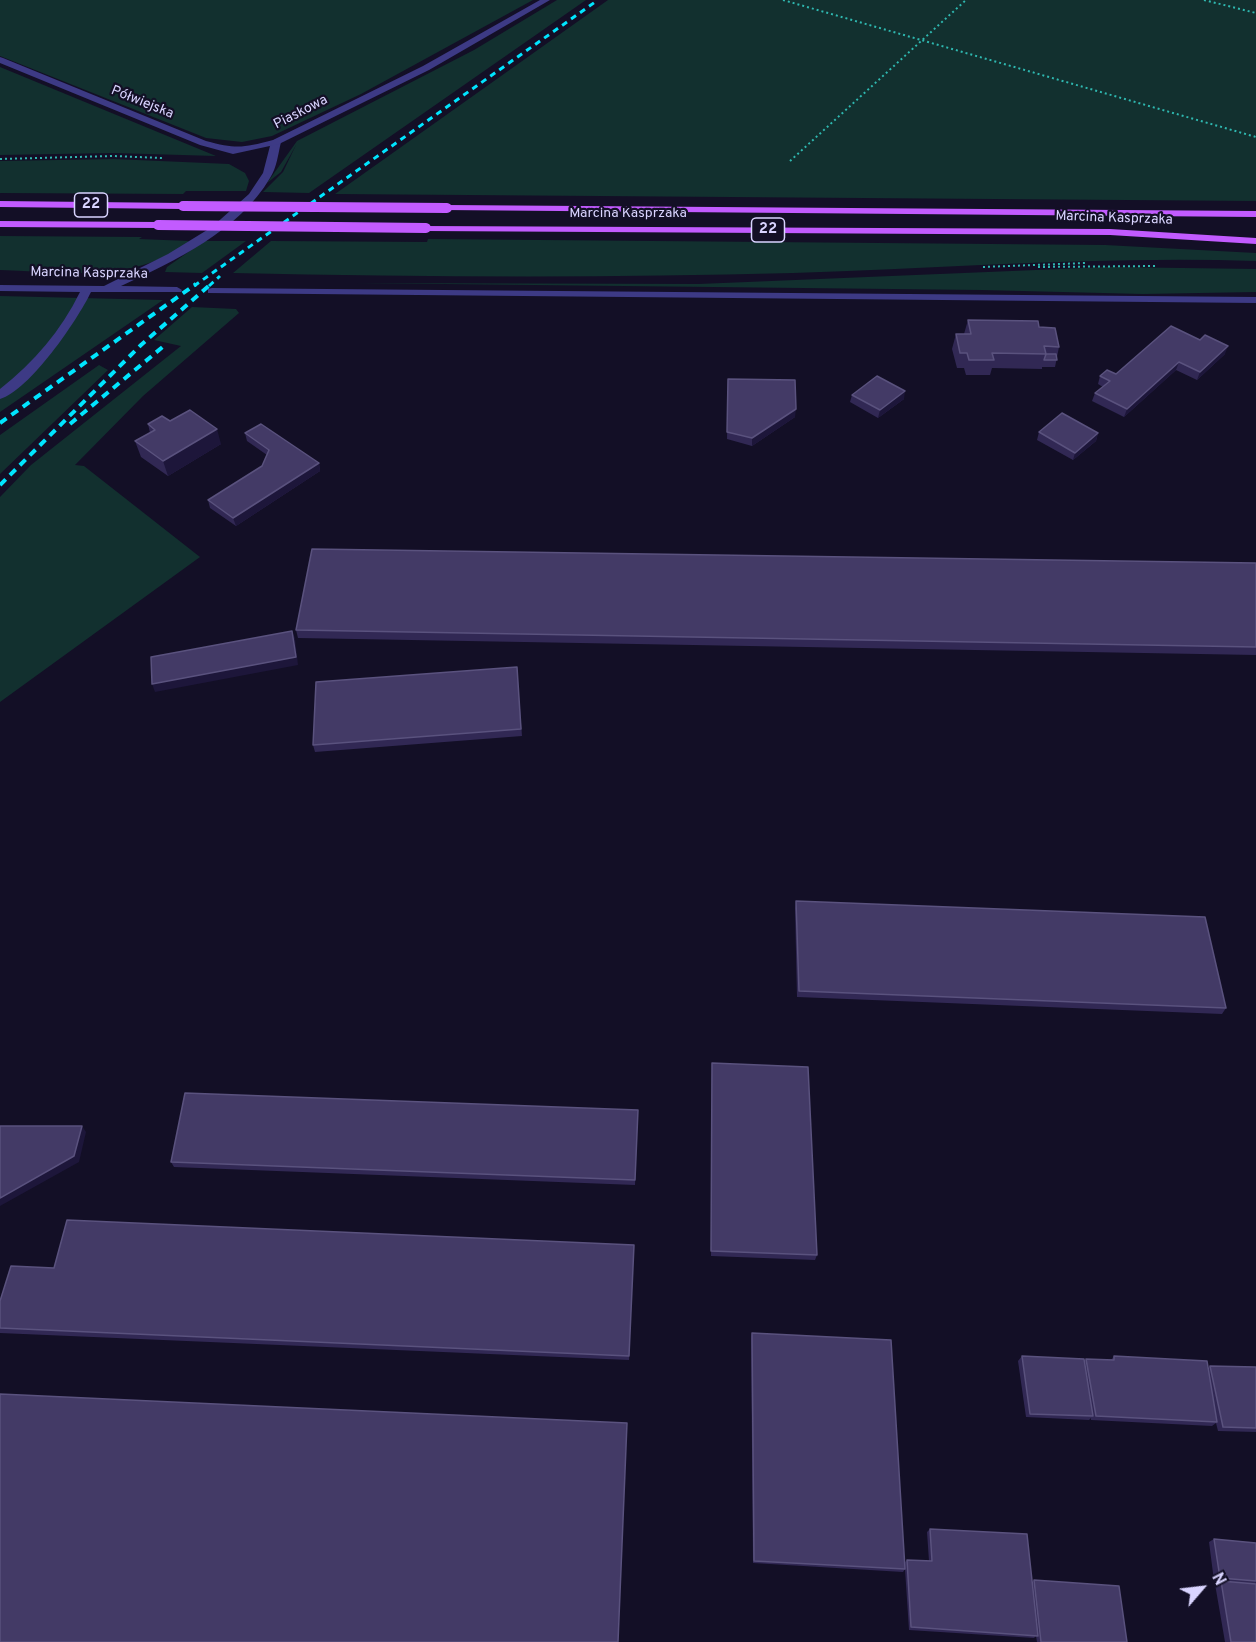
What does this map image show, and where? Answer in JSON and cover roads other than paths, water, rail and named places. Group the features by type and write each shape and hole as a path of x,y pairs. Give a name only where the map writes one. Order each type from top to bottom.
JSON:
{"main road":[{"name":"Marcina Kasprzaka","path":"0,204 1256,214"},
{"name":"Marcina Kasprzaka","path":"0,224 1110,232 1256,241"}],"street":[{"name":"Piaskowa","path":"106,290 177,256 249,199 267,174 276,142 426,68 546,0"},
{"name":"Półwiejska","path":"0,60 219,148 246,150 276,142"},
{"name":"Marcina Kasprzaka","path":"0,288 177,290"},
{"path":"0,395 42,357 68,327 87,289"},
{"path":"212,291 1256,300"}],"railway":[{"path":"194,286 598,0"},
{"path":"209,286 220,276"},
{"path":"0,423 196,284"},
{"path":"0,485 141,345 211,284"},
{"path":"70,424 165,345"}]}
